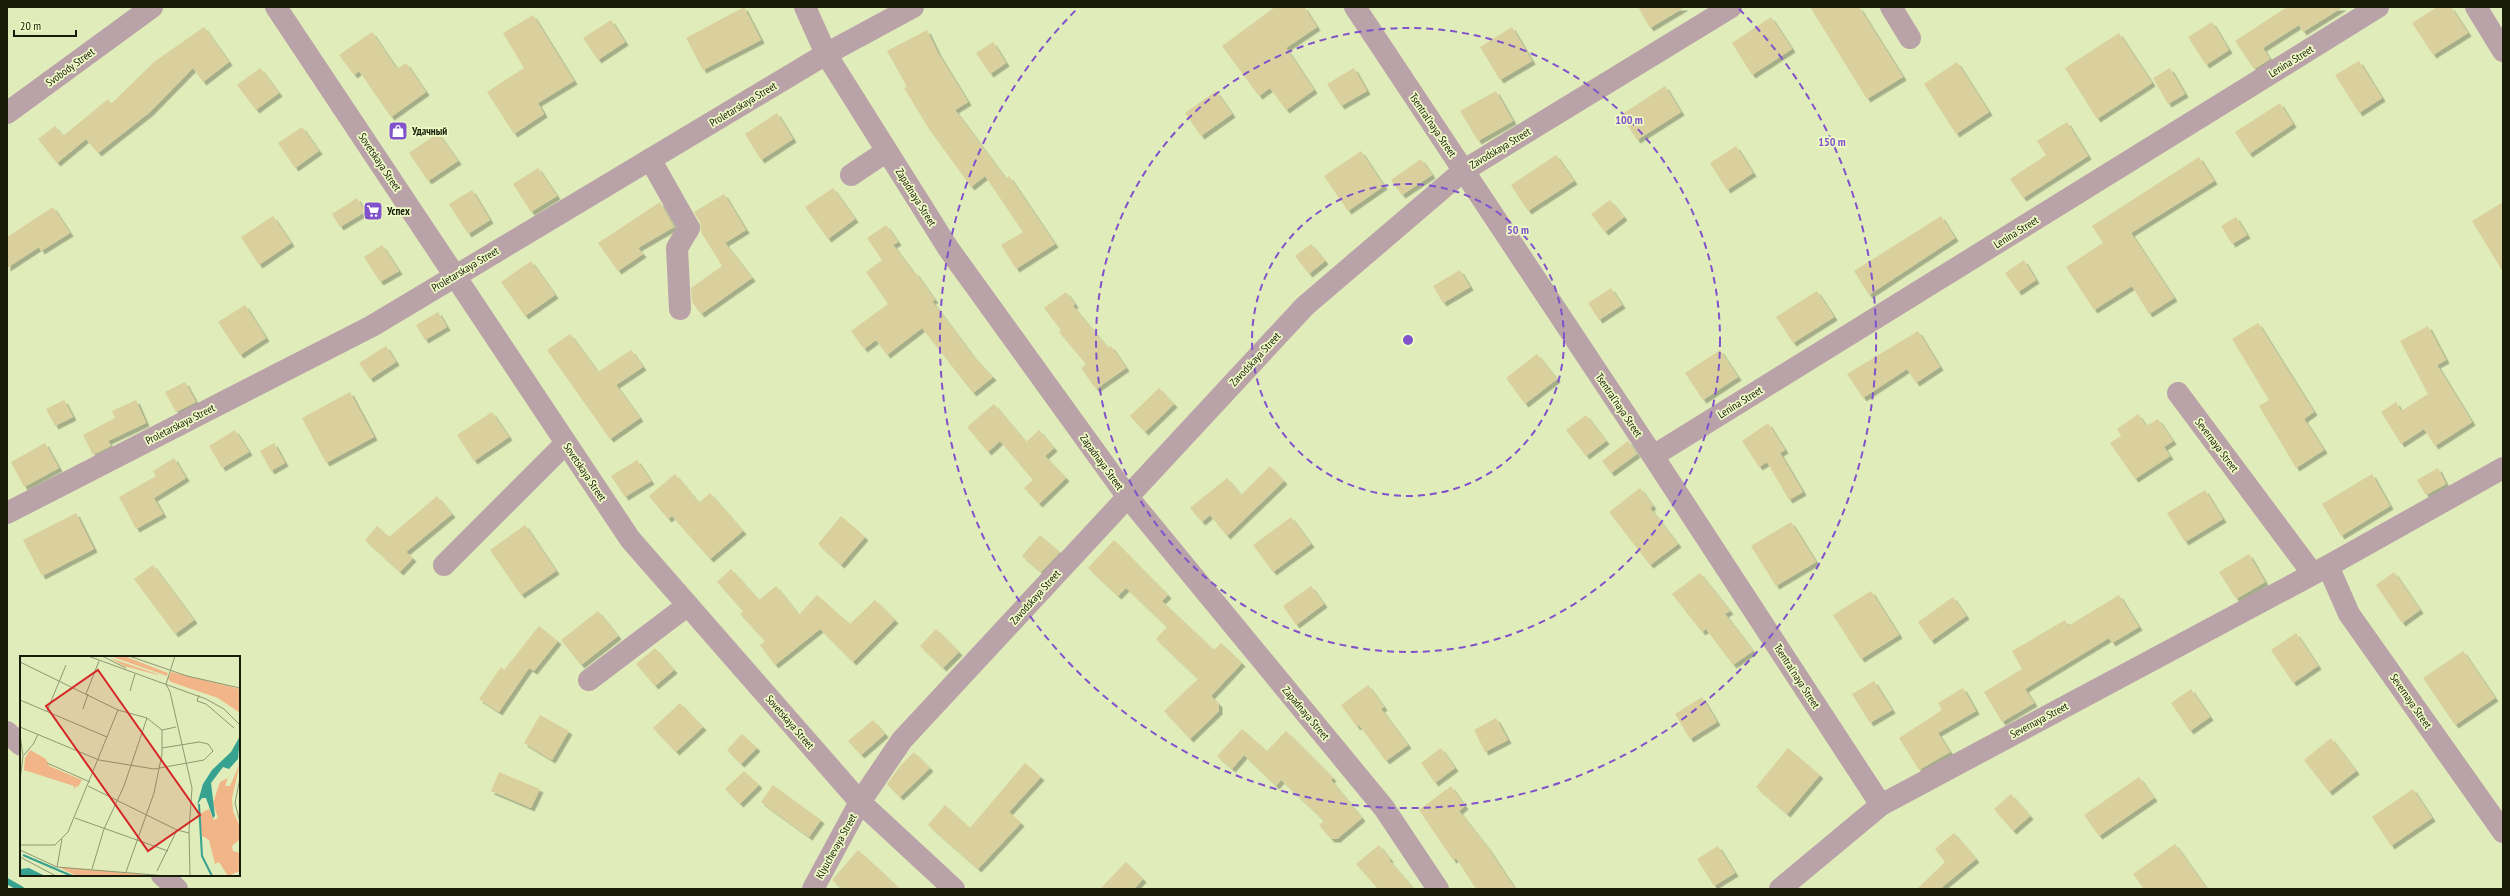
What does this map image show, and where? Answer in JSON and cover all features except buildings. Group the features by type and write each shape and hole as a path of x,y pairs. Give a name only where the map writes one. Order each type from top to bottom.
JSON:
{"street":[{"name":"Svobody Street","path":"7,113 152,7"},
{"name":"Sovetskaya Street","path":"276,7 630,539 860,802 954,889"},
{"name":"Zapadnaya Street","path":"805,7 826,54 948,248 1126,496 1384,808 1438,889"},
{"name":"Proletarskaya Street","path":"7,513 372,326 826,54 913,7"},
{"name":"Tsentral'naya Street","path":"1355,7 1653,456 1881,805"},
{"name":"Zavodskaya Street","path":"860,802 902,740 1126,496 1304,306 1463,171 1731,7"},
{"name":"Lenina Street","path":"1653,456 2378,7"},
{"path":"2476,7 2503,51"},
{"path":"1899,10 1910,38"},
{"path":"851,176 887,150"},
{"path":"650,159 689,228 677,248 680,309"},
{"name":"Severnaya Street","path":"2178,392 2321,570 2349,614 2503,832"},
{"path":"444,565 566,443"},
{"name":"Severnaya Street","path":"1780,889 1881,805 2321,570 2503,468"},
{"path":"589,680 688,605"},
{"path":"7,732 20,744"},
{"name":"Klyuchevaya Street","path":"813,889 860,802"},
{"path":"163,876 177,889"}],"waterway":[{"path":"7,881 21,889"}],"place":[{"name":"Удачный","path":"398,131"},
{"name":"Успех","path":"373,211"}]}
